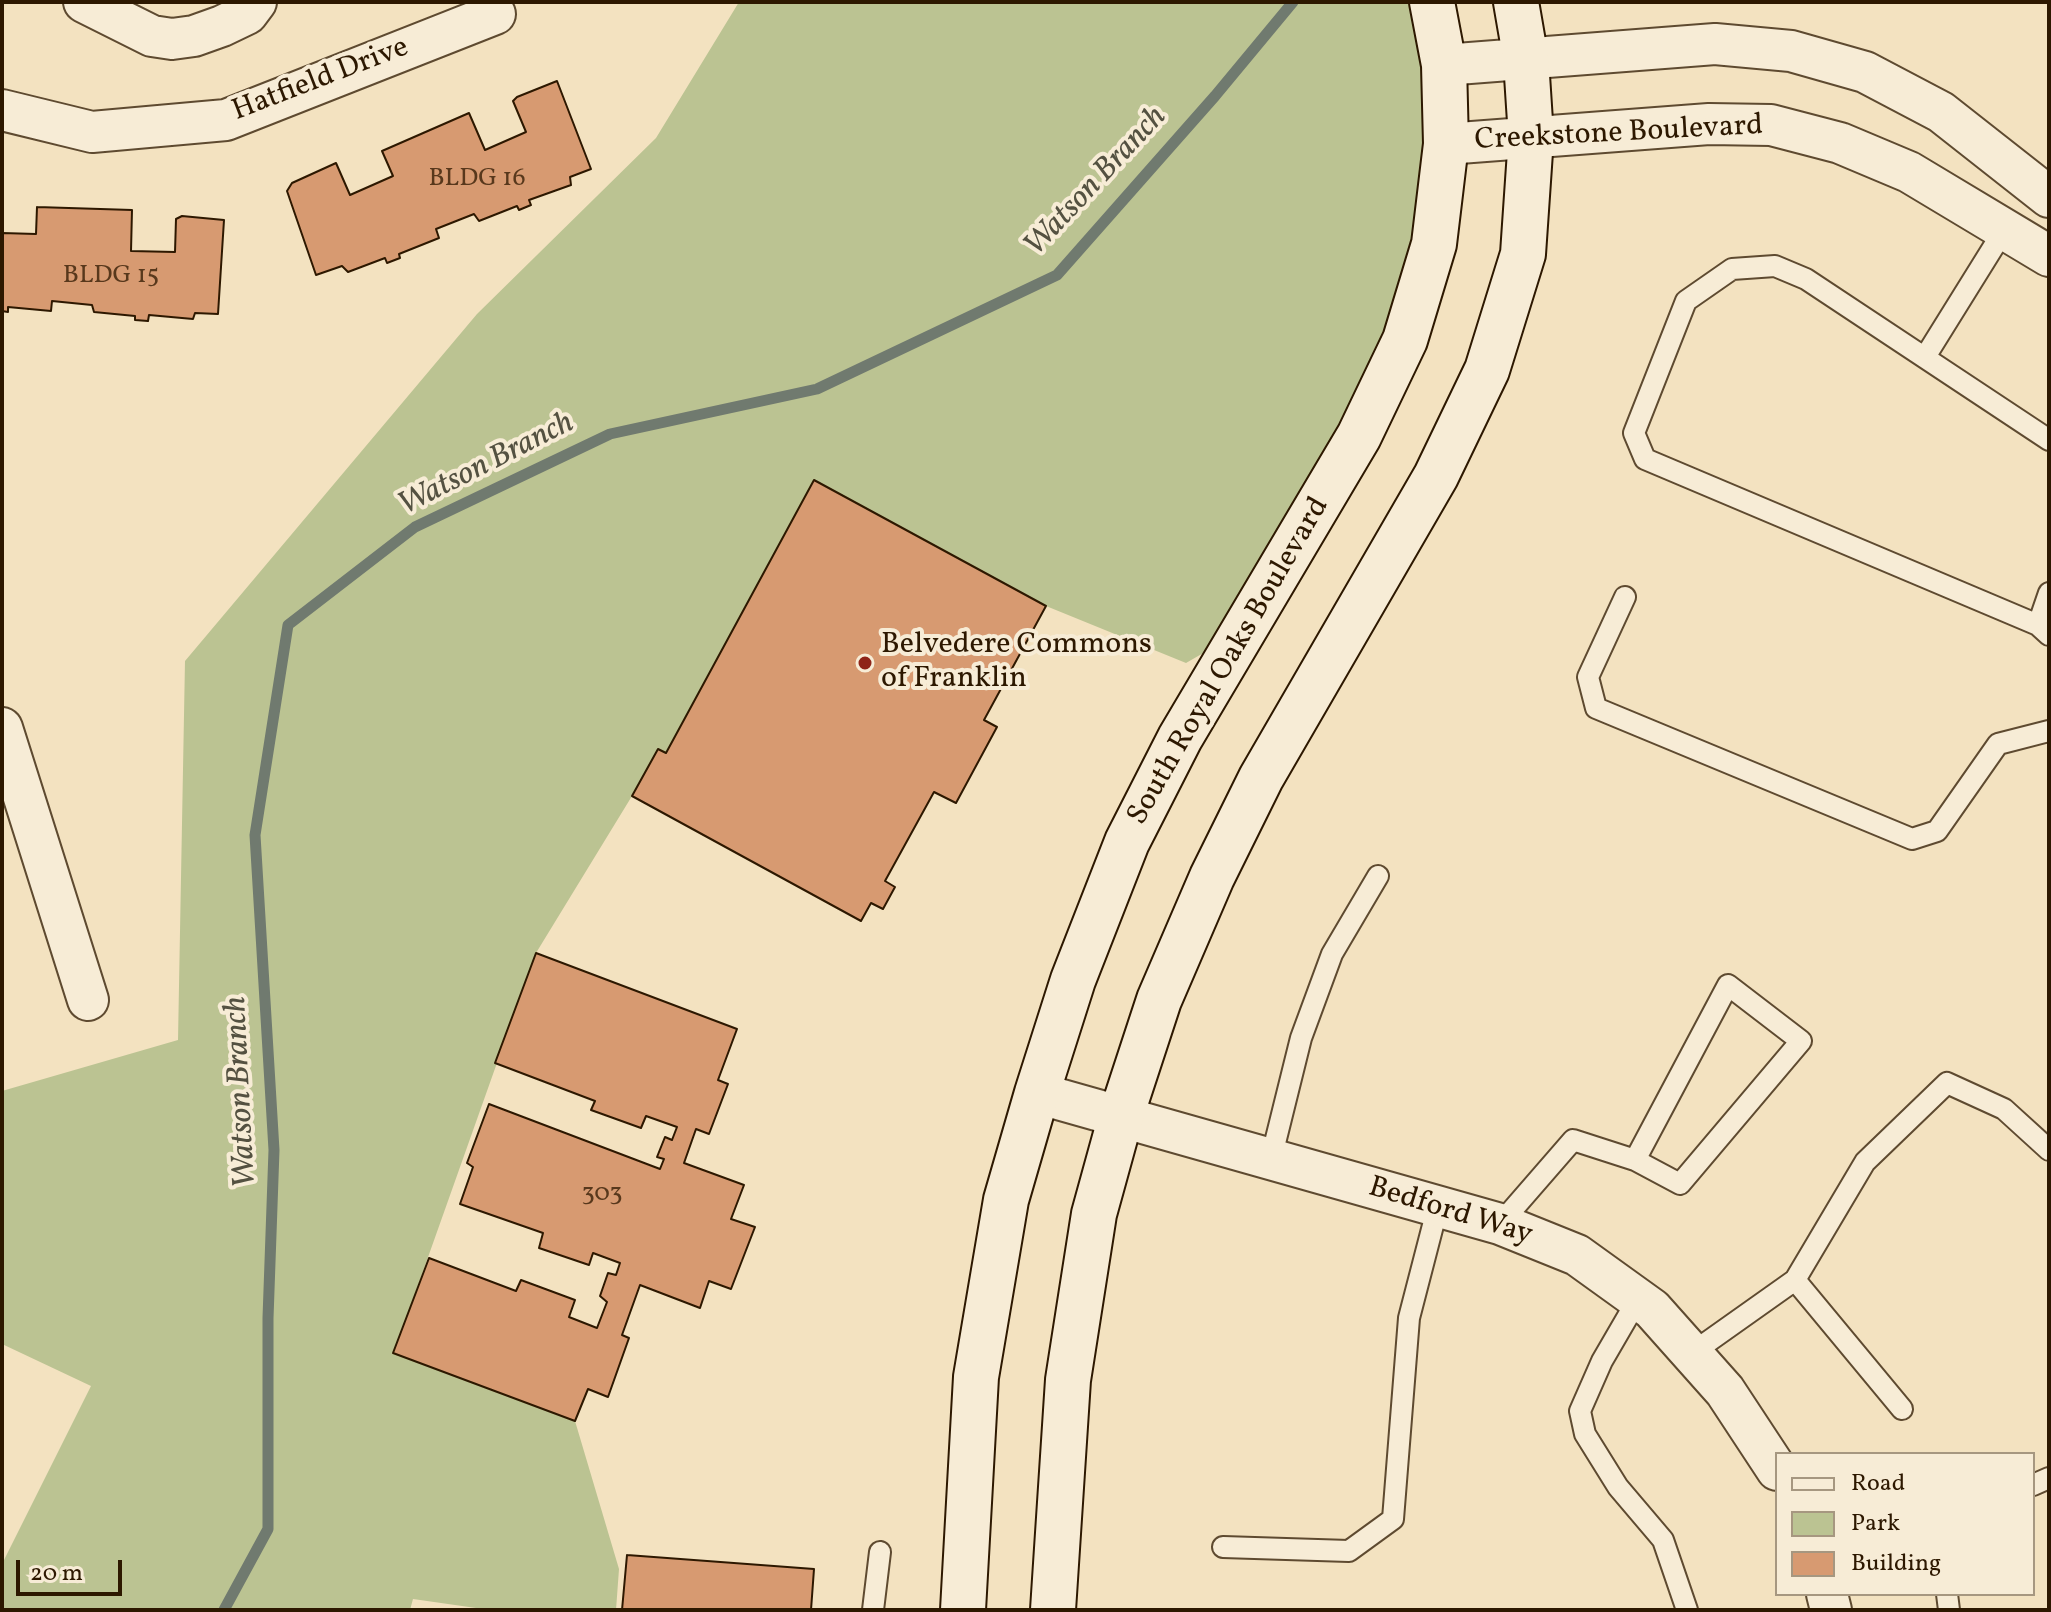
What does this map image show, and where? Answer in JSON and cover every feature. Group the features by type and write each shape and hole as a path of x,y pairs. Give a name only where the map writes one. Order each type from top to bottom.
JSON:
{"main road":[{"name":"South Royal Oaks Boulevard","path":"963,1610 976,1377 1006,1200 1037,1093 1073,980 1127,842 1180,738 1359,436 1405,340 1434,244 1446,144 1444,65 1432,2"},
{"path":"1053,1610 1068,1380 1094,1214 1121,1116 1159,1000 1212,877 1261,778 1436,476 1487,370 1523,254 1531,137 1526,60 1516,2"}],"street":[{"path":"84,2 152,36 172,39 194,36 222,26 247,14 256,2"},
{"name":"Hatfield Drive","path":"2,110 92,132 226,120 495,14"},
{"path":"1444,65 1715,44 1791,51 1865,72 1941,112 2049,197"},
{"name":"Creekstone Boulevard","path":"1446,144 1709,124 1771,125 1840,143 1909,172 2049,256"},
{"path":"2,728 88,1000"},
{"name":"Bedford Way","path":"1037,1093 1500,1224 1577,1255 1652,1309 1725,1391 1775,1467"}],"lane":[{"path":"1925,357 2004,230"},
{"path":"2049,440 1806,279 1775,266 1732,269 1686,301 1634,433 1645,459 2044,630 2049,593"},
{"path":"1625,597 1588,677 1596,708 1912,839 1937,831 1998,744 2049,731"},
{"path":"1271,1159 1301,1038 1332,954 1378,876"},
{"path":"1500,1224 1573,1140 1635,1160 1680,1184 1801,1041 1728,985 1635,1160"},
{"path":"1692,1353 1795,1280 1865,1162 1947,1083 2004,1109 2049,1150"},
{"path":"1223,1547 1349,1551 1393,1519 1409,1318 1438,1206"},
{"path":"1795,1280 1902,1409"},
{"path":"1638,1299 1602,1361 1580,1411 1585,1434 1618,1487 1663,1540 1687,1610"},
{"path":"873,1610 880,1552"}],"green space":[{"path":"739,2 1432,2 1434,244 1245,629 1186,663 1046,606 814,481 666,753 632,796 536,953 394,1353 575,1421 619,1569 616,1610 490,1610 413,1599 410,1610 2,1610 2,1564 91,1386 2,1344 2,1091 178,1040 185,661 477,314 656,138"}],"building":[{"path":"557,81 591,169 570,177 571,185 529,200 531,205 519,210 517,206 479,221 474,214 436,229 439,238 399,254 400,258 387,263 385,258 348,272 342,266 316,275 287,191 292,183 336,163 350,195 393,176 382,151 469,113 485,150 526,132 513,101 517,97"},
{"path":"37,207 132,210 131,251 175,252 176,219 182,216 224,220 218,314 195,313 193,319 149,315 148,321 135,320 135,316 94,312 92,305 52,301 51,311 8,307 8,312 2,311 2,233 36,234"},
{"name":"Belvedere Commons of Franklin","path":"814,480 1046,606 984,720 997,727 956,803 934,792 885,881 895,887 883,909 871,903 861,921 632,796 658,749 666,753"},
{"path":"536,953 737,1029 718,1080 728,1084 709,1134 696,1129 684,1163 744,1185 731,1219 755,1227 731,1289 709,1281 700,1308 640,1285 622,1335 629,1338 608,1397 588,1389 575,1421 393,1353 429,1258 516,1291 521,1280 575,1300 569,1317 597,1328 607,1302 600,1296 608,1273 616,1275 620,1263 593,1253 589,1265 539,1248 543,1233 460,1204 473,1167 467,1163 489,1104 660,1169 664,1159 657,1157 665,1137 672,1140 677,1127 646,1116 641,1128 591,1110 595,1101 495,1063"},
{"path":"627,1555 814,1569 811,1610 622,1610"}],"waterway":[{"name":"Watson Branch","path":"224,1610 268,1529 268,1318 274,1150 255,835 288,625 415,527 610,434 817,389 1057,275 1215,96 1293,2"}],"place":[{"name":"Belvedere Commons of Franklin","path":"865,663"}]}
